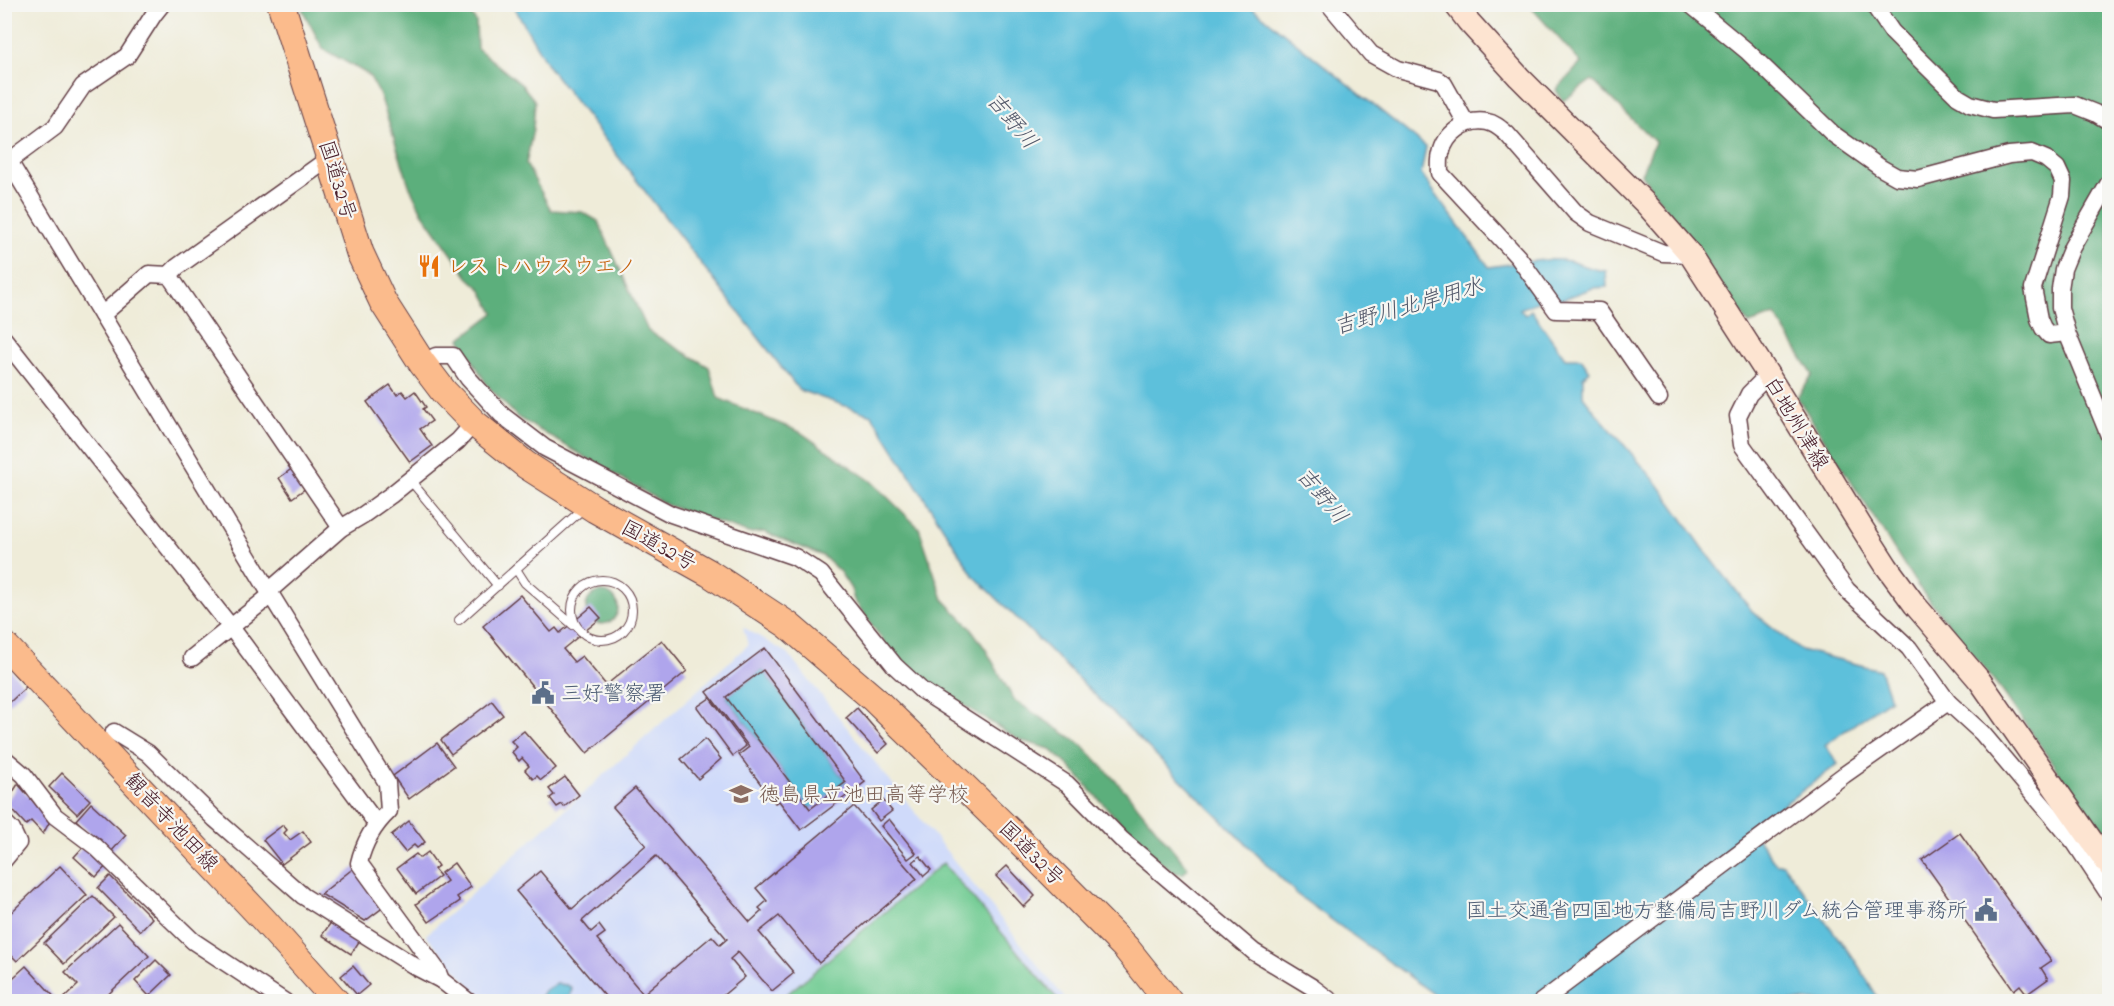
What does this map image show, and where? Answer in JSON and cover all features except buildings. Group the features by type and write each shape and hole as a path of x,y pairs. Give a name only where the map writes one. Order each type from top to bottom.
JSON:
{"highway":[{"name":"国道32号","path":"281,4 360,254 383,302 422,363 444,392 474,423 526,465 588,505 709,573 788,625 823,654 874,699 1031,852 1126,948 1169,1002"}],"main road":[{"name":"白地州津線","path":"1455,4 1519,77 1647,205 1690,254 1887,567 1915,605 1980,681 2109,867"},
{"name":"観音寺池田線","path":"4,644 263,919 337,1002"}],"street":[{"path":"162,4 127,56 83,86 56,127 6,160 387,783 389,811 376,823 358,863 437,970 441,980"},
{"path":"1329,4 1371,54 1398,69 1439,80 1444,84 1466,123"},
{"path":"1690,4 1747,51 1833,134 1897,177 1918,179 2009,155 2032,153 2046,159 2057,168 2063,181 2062,196 2033,288 2039,319 2049,336 2067,333"},
{"path":"1873,4 1892,32 1958,97 1970,104 1993,110 2075,105 2109,122"},
{"path":"1659,398 1599,311 1556,310 1518,257 1440,173 1441,152 1452,134 1466,123 1488,122 1507,134 1576,213 1590,223 1663,253 1690,254"},
{"path":"102,315 148,274 169,275 331,157"},
{"path":"2109,181 2072,247 2063,269 2060,289 2060,308 2067,333 2109,438"},
{"path":"169,275 341,528"},
{"path":"4,339 230,626 376,823"},
{"path":"422,363 436,356 453,356 468,378 502,415 545,448 671,514 795,558 821,574 895,666 921,690 1067,784 1121,839 1254,952 1312,987 1332,1002"},
{"path":"1768,375 1749,394 1738,416 1742,445 1847,590 1909,648 1948,702 1982,733 2075,843 2109,896"},
{"path":"192,658 215,641 341,528 363,515 410,480 458,441 474,423"},
{"path":"1542,1002 1845,775 1948,702"},
{"path":"114,732 148,753 215,819 303,896 416,967 441,980 469,1002"},
{"path":"4,758 24,776 55,816 96,847 193,941 285,1002"},
{"path":"4,822 12,830 18,843 4,860"}],"lane":[{"path":"410,480 498,585"},
{"path":"459,621 588,505"},
{"path":"516,569 525,583 574,625 599,642 610,641 627,629 632,609 625,590 617,584 598,580 588,583 574,596 570,615 574,625"}],"shaded area":[{"name":"徳島県立池田高等学校","path":"743,627 788,654 1067,1001 483,1001 426,935 748,645"}],"green space":[{"path":"300,5 466,5 476,22 477,48 522,85 535,101 533,129 526,164 551,210 582,212 598,221 648,331 709,367 718,398 800,432 871,481 919,528 943,599 970,627 986,650 1014,700 1081,744 1128,794 1188,868 1183,874 1173,872 1143,848 1070,767 1050,749 1019,740 933,686 891,652 854,600 851,589 840,572 823,556 764,532 748,533 667,505 517,417 487,385 460,339 494,313 481,289 468,277 422,212 409,185 380,95 369,75 323,49"},
{"path":"1529,5 2109,5 2109,845 2003,692 1917,585 1797,397 1813,375 1775,315 1749,324 1641,174 1655,142 1592,80 1563,101 1556,90 1581,63"},
{"path":"602,592 613,597 618,608 613,619 602,624 591,619 586,608 591,597"},
{"path":"943,863 1059,1001 779,1001"}],"water":[{"path":"513,5 1249,5 1426,147 1421,174 1489,267 1529,261 1560,260 1606,271 1607,287 1593,288 1558,301 1554,295 1520,309 1525,315 1531,310 1565,358 1581,358 1590,371 1583,377 1583,396 1658,484 1703,548 1752,611 1801,650 1880,670 1890,699 1825,745 1838,764 1751,829 1776,864 1783,864 1856,962 1880,1001 1443,1001 1299,896 973,575 872,415 799,390 548,66"},
{"path":"763,670 846,782 810,809 726,697"},
{"path":"557,984 572,988 571,1001 538,1001 544,991"}],"place":[{"name":"レストハウスウエノ","path":"429,266"},
{"name":"三好警察署","path":"543,693"},
{"name":"徳島県立池田高等学校","path":"741,794"},
{"name":"国土交通省四国地方整備局吉野川ダム統合管理事務所","path":"1986,910"}],"water label":[{"name":"吉野川","path":"1013,120"},
{"name":"吉野川北岸用水","path":"1408,305"},
{"name":"吉野川","path":"1323,495"}]}
